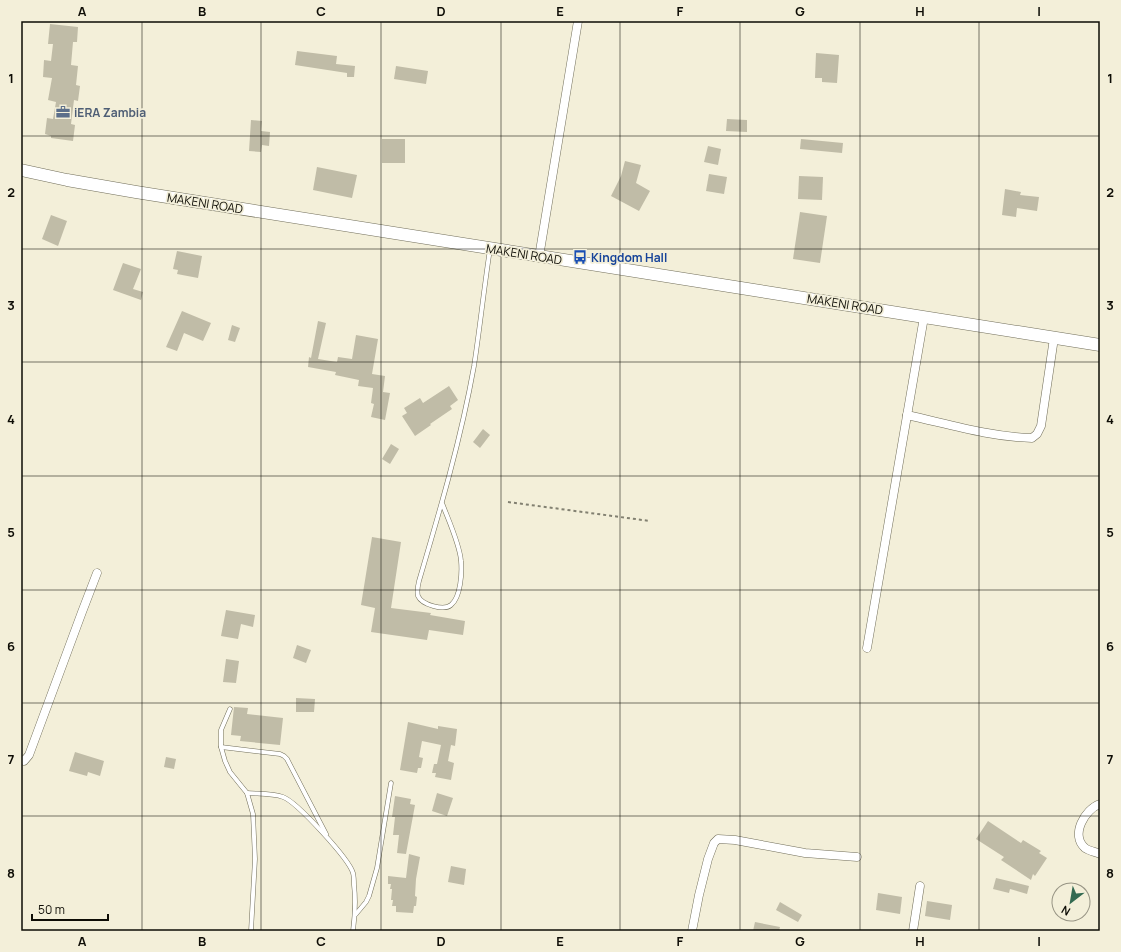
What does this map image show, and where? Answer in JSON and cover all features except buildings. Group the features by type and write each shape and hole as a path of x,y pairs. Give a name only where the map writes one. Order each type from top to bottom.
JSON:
{"main road":[{"name":"MAKENI ROAD","path":"21,170 136,192 1100,345"}],"street":[{"path":"539,257 578,21"},
{"path":"867,648 924,316"},
{"path":"907,415 990,434 1032,438 1037,434 1041,426 1054,338"},
{"path":"21,760 24,760 29,755 98,573"},
{"path":"1100,804 1086,815 1080,826 1079,838 1085,848 1100,854"},
{"path":"692,931 708,859 714,843 718,839 735,840 805,853 857,857"},
{"path":"913,931 920,886"}],"lane":[{"path":"442,503 461,560 461,580 457,597 451,605 444,607 434,606 423,602 418,596 419,581 442,503 466,405 474,366 490,249"},
{"path":"230,709 222,730 221,747 230,772 247,794 253,814 255,860 251,931"},
{"path":"221,747 280,754 284,756 330,841"},
{"path":"356,915 370,896 391,783"},
{"path":"247,794 283,796 293,802 312,820 345,859 353,873 356,915 352,931"}],"path":[{"path":"508,502 650,521"}],"place":[{"name":"iERA Zambia","path":"63,112"},
{"name":"Kingdom Hall","path":"580,257"}]}
